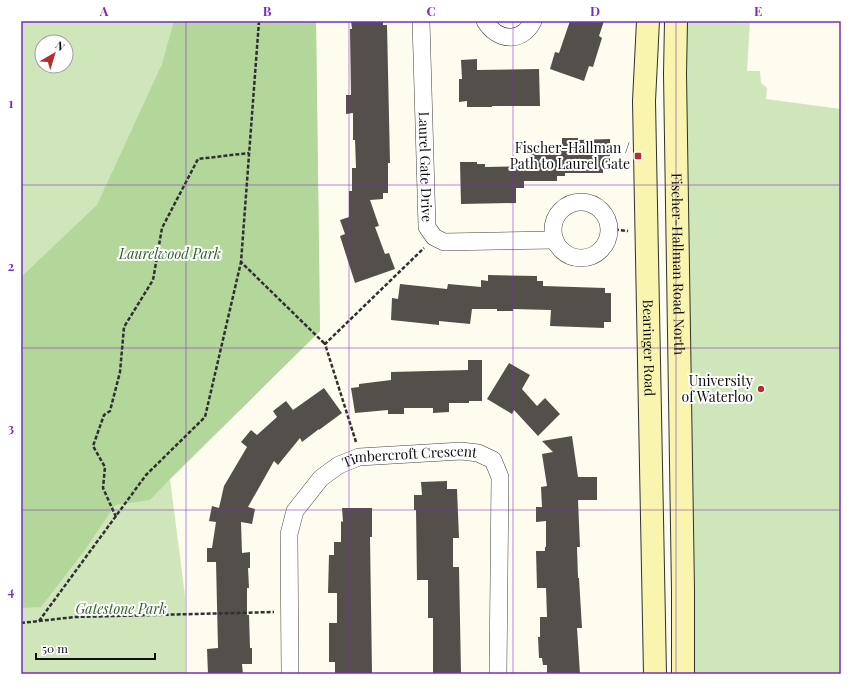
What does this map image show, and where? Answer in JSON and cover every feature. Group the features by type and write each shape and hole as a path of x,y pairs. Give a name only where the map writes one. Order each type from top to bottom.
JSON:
{"main road":[{"name":"Bearinger Road","path":"648,21 644,101 655,674"},
{"name":"Fischer-Hallman Road North","path":"676,21 675,90 683,674"}],"street":[{"name":"Laurel Gate Drive","path":"421,21 427,227 434,237 444,242 554,240"},
{"path":"485,21 489,28 496,34 504,37 514,37 524,32 530,26 532,21"},
{"path":"578,202 588,203 599,209 605,216 609,229 608,239 599,252 590,257 576,258 567,255 554,240 554,222 558,213 569,204 578,202"},
{"name":"Timbercroft Crescent","path":"290,674 289,534 295,511 321,478 339,465 359,456 461,451 478,453 493,460 500,477 498,674"}],"path":[{"path":"39,621 146,475 205,416 241,262 258,21"},
{"path":"116,516 103,488 105,467 93,446 104,415 110,411 120,372 124,327 153,280 162,228 198,159 249,153"},
{"path":"609,229 634,231"},
{"path":"325,344 415,258 434,237"},
{"path":"241,262 325,344 359,456"},
{"path":"21,623 75,617 289,611"}],"green space":[{"name":"Laurelwood Park","path":"21,21 316,21 320,331 170,479 185,596 185,674 21,674"},
{"name":"Laurelwood Park","path":"174,21 316,21 320,331 150,500 115,505 85,550 41,607 21,608 21,277 97,205 162,64"},
{"name":"University of Waterloo","path":"678,21 750,21 747,71 760,71 761,83 767,88 766,99 841,109 841,674 689,674"}],"building":[{"path":"351,21 383,21 383,25 387,25 390,163 388,163 388,193 383,193 383,199 370,200 379,226 375,227 385,254 389,253 395,269 355,283 340,236 345,234 340,220 349,217 349,191 352,191 352,168 356,168 355,140 353,140 353,113 346,114 346,95 351,95"},
{"path":"570,21 604,21 599,36 602,38 593,67 589,66 584,81 550,69 555,52 559,53"},
{"path":"477,59 477,70 539,69 540,106 467,107 467,101 459,102 459,79 462,79 461,60"},
{"path":"562,138 578,138 578,140 610,139 610,170 603,170 603,173 565,173 565,176 557,176 557,181 524,181 524,188 516,188 516,203 461,204 460,162 477,162 477,164 485,164 485,167 531,166 531,145 562,144"},
{"path":"488,275 537,276 537,281 543,281 543,286 605,288 605,293 611,293 611,322 604,322 604,328 550,326 551,310 513,309 513,311 497,311 497,309 472,309 470,324 439,321 439,325 391,320 392,298 398,299 400,284 447,289 448,284 481,287 481,280 488,281"},
{"path":"468,360 482,360 482,401 469,401 469,403 449,403 449,412 433,413 433,408 404,408 404,414 388,414 388,410 355,413 351,388 359,387 359,384 391,380 391,372 468,370"},
{"path":"509,363 530,375 522,389 537,406 545,398 560,414 538,436 514,410 512,414 487,399"},
{"path":"324,388 342,413 302,442 300,438 278,465 274,461 248,507 255,509 252,524 241,522 242,553 250,552 250,568 248,568 249,588 247,588 247,615 249,615 252,664 242,664 243,674 208,674 207,649 218,648 216,562 207,562 207,548 212,548 216,522 209,521 212,506 219,508 224,486 247,447 241,442 251,430 257,435 277,417 273,411 286,401 293,410"},
{"path":"572,436 578,477 597,477 597,500 578,500 580,547 577,547 582,628 577,628 580,674 547,674 547,665 543,665 542,658 539,658 538,637 540,637 540,617 547,617 546,588 537,588 536,551 545,551 546,521 536,522 536,507 542,507 541,487 547,486 542,454 553,452 542,441"},
{"path":"447,481 447,489 457,489 459,538 453,538 453,567 459,567 461,673 433,674 433,618 428,618 428,580 417,580 416,510 414,510 414,495 422,495 421,482"},
{"path":"342,508 372,508 372,537 370,537 372,673 335,674 335,662 329,662 329,623 337,623 337,593 328,593 329,555 334,555 334,542 341,542 341,521 343,522"}],"place":[{"name":"Fischer-Hallman / Path to Laurel Gate","path":"638,156"},
{"name":"University of Waterloo","path":"761,389"}],"park label":[{"name":"Gatestone Park","path":"121,609"}]}
